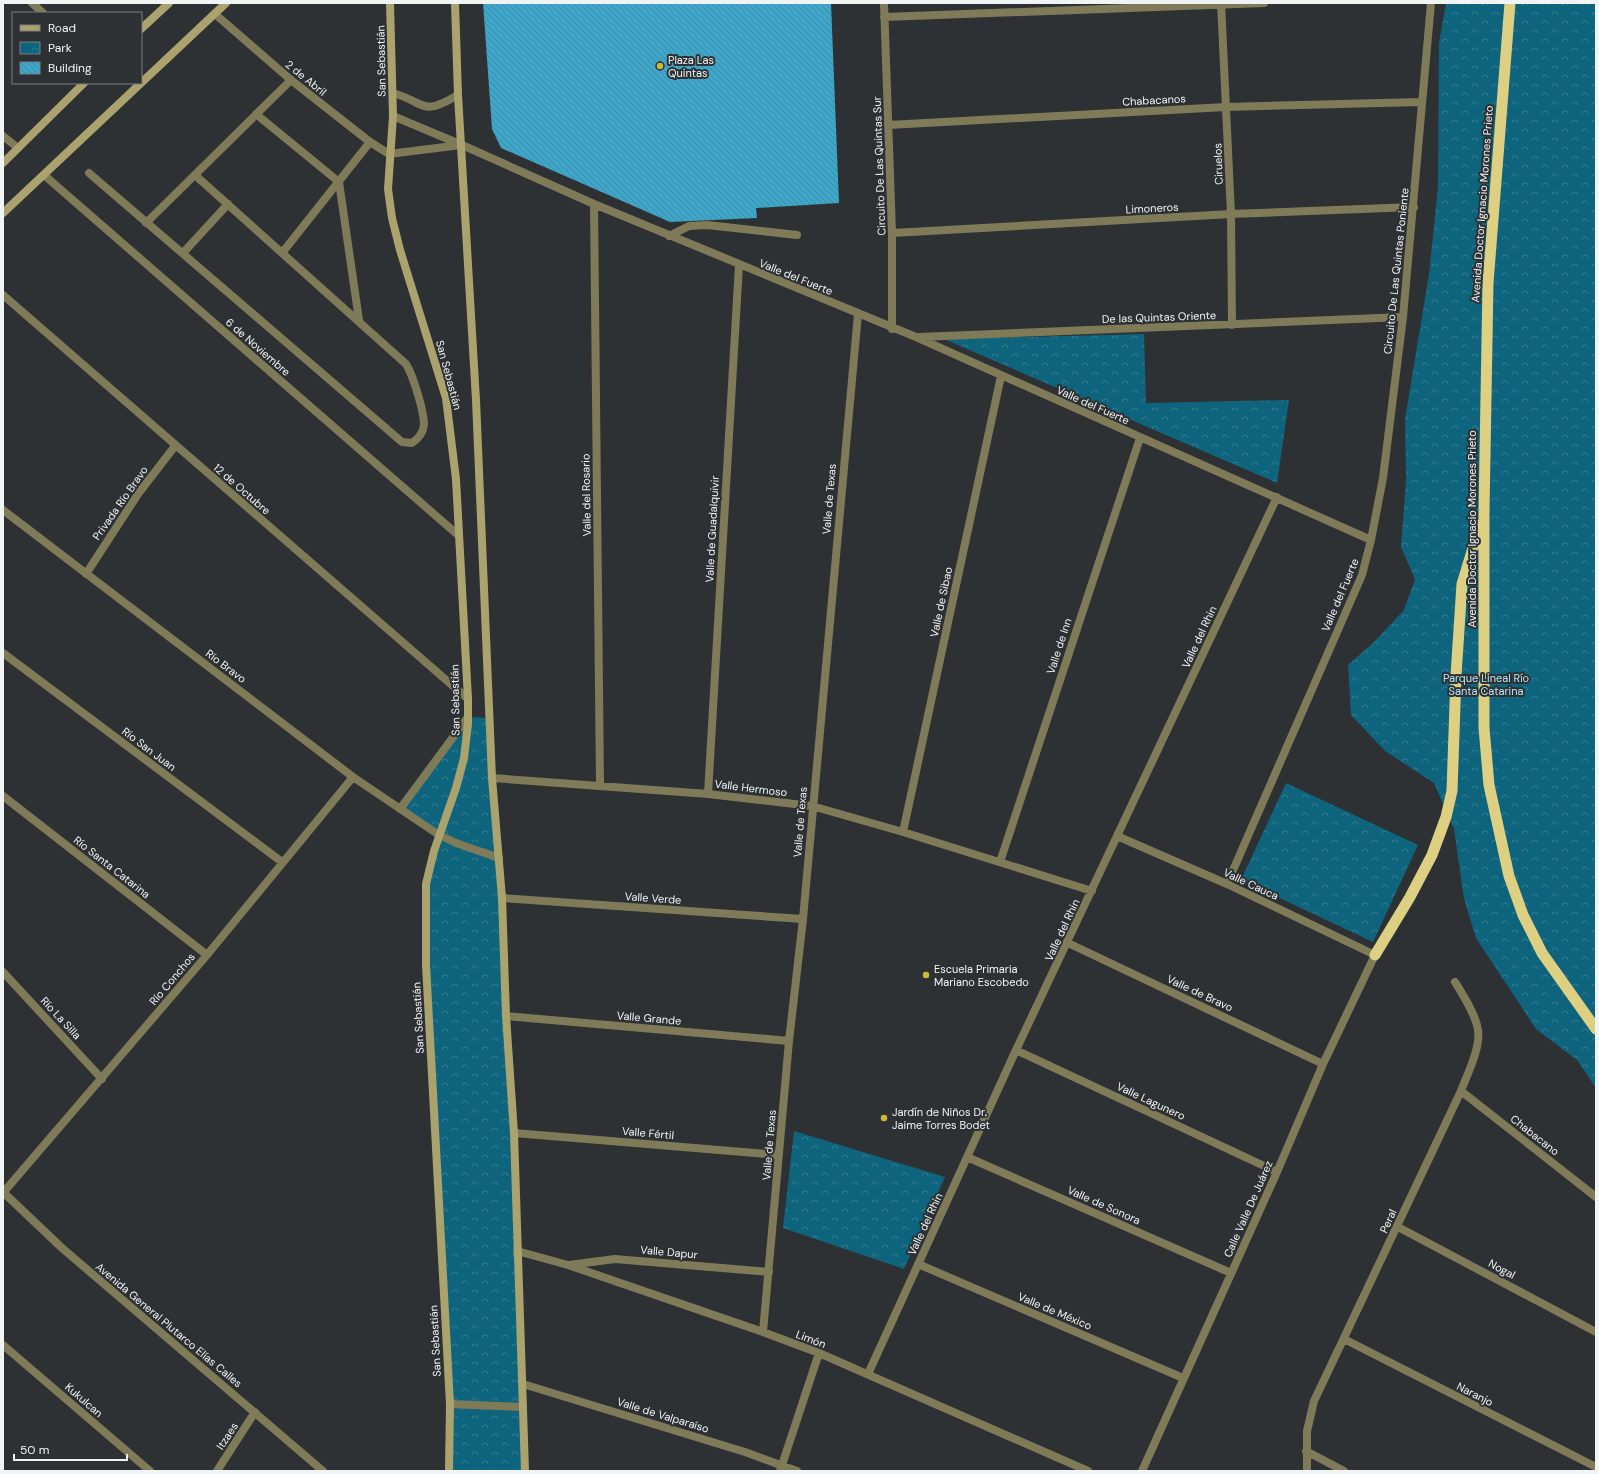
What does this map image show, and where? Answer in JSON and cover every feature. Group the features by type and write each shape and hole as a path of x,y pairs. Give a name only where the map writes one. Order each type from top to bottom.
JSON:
{"highway":[{"name":"Avenida Doctor Ignacio Morones Prieto","path":"1510,3 1488,283 1484,510 1484,728 1489,785 1509,876 1523,915 1542,953 1596,1029"},
{"path":"1375,955 1425,869 1446,817 1452,790 1456,675 1462,584 1484,510"}],"main road":[{"path":"142,28 169,3"},
{"path":"142,83 226,3"},
{"name":"San Sebastián","path":"390,3 393,93 388,189 392,218 400,250 446,398 450,420 456,479 468,699 467,742 463,764 439,835 426,884 425,928 450,1404 449,1471"},
{"name":"San Sebastián","path":"455,3 458,95 476,400 492,778 502,898 506,1016 514,1133 525,1471"},
{"path":"3,163 83,84"},
{"path":"3,213 141,84"}],"street":[{"path":"32,3 42,12"},
{"name":"Circuito De Las Quintas Sur","path":"884,3 892,233 892,329"},
{"path":"884,16 1264,3"},
{"name":"Circuito De Las Quintas Poniente","path":"1371,540 1383,478 1403,317 1414,208 1421,102 1431,3"},
{"name":"Ciruelos","path":"1221,4 1231,214 1232,325"},
{"name":"2 de Abril","path":"215,14 291,80 370,142 389,154"},
{"path":"146,223 196,176 291,80"},
{"path":"393,93 408,97 418,104 433,108 440,106 458,95"},
{"name":"Chabacanos","path":"888,125 1226,107 1421,102"},
{"path":"256,114 339,182 359,320"},
{"name":"Valle del Fuerte","path":"392,116 462,145 669,236 892,329 916,337 1371,540 1367,562 1362,574 1227,884"},
{"path":"3,136 18,148"},
{"path":"282,252 370,142"},
{"path":"389,154 462,145"},
{"path":"89,173 402,442 412,443 419,437 424,426 413,376 406,364 359,320 196,176"},
{"name":"6 de Noviembre","path":"44,175 458,535"},
{"path":"183,253 228,204"},
{"name":"Valle del Rosario","path":"594,204 600,785"},
{"name":"Limoneros","path":"892,233 1231,214 1414,208"},
{"path":"669,236 688,226 707,225 797,235"},
{"name":"Valle de Guadalquivir","path":"708,794 739,265"},
{"name":"12 de Octubre","path":"3,295 468,699"},
{"name":"Valle de Texas","path":"764,1332 789,1041 803,919 812,806 858,314"},
{"name":"De las Quintas Oriente","path":"916,337 1403,317"},
{"name":"Valle de Sibao","path":"903,832 1001,376"},
{"name":"Valle de Inn","path":"1000,862 1140,438"},
{"name":"Privada Río Bravo","path":"86,574 138,494 175,446"},
{"name":"Valle del Rhin","path":"868,1374 1016,1050 1068,943 1277,497"},
{"name":"Río Bravo","path":"3,510 353,777 439,835 456,844 499,858"},
{"name":"Río San Juan","path":"3,653 282,862"},
{"path":"400,809 468,717"},
{"name":"Río Conchos","path":"3,1192 102,1079 207,955 353,777"},
{"name":"Valle Hermoso","path":"492,778 708,794 812,806 903,832 1092,891"},
{"name":"Río Santa Catarina","path":"3,796 207,955"},
{"name":"Valle Cauca","path":"1117,836 1227,884 1375,955"},
{"name":"Valle Verde","path":"502,898 803,919"},
{"name":"Valle de Bravo","path":"1068,943 1323,1064"},
{"name":"Calle Valle De Juárez","path":"1142,1471 1277,1172 1323,1064 1375,955"},
{"name":"Río La Silla","path":"3,972 102,1079"},
{"name":"Peral","path":"1307,1471 1306,1451 1309,1417 1314,1401 1398,1227 1461,1091 1476,1050 1478,1031 1466,1000 1456,982"},
{"name":"Valle Grande","path":"506,1016 789,1041"},
{"name":"Valle Lagunero","path":"1016,1050 1277,1172"},
{"name":"Chabacano","path":"1461,1091 1596,1197"},
{"name":"Valle Fértil","path":"514,1133 779,1155"},
{"name":"Valle de Sonora","path":"967,1157 1231,1273"},
{"name":"Avenida General Plutarco Elías Calles","path":"3,1192 38,1227 323,1471"},
{"name":"Nogal","path":"1398,1227 1596,1332"},
{"name":"Limón","path":"517,1251 568,1265 764,1332 819,1353 1088,1471"},
{"name":"Valle Dapur","path":"568,1265 615,1259 769,1272"},
{"name":"Valle de México","path":"918,1264 1183,1378"},
{"name":"Naranjo","path":"1344,1340 1596,1467"},
{"name":"Kukulcan","path":"3,1345 150,1471"},
{"path":"781,1468 819,1353"},
{"name":"Valle de Valparaíso","path":"522,1384 781,1468 796,1471"},
{"path":"450,1404 523,1407"},
{"name":"Itzaes","path":"217,1471 255,1412"},
{"path":"1306,1451 1344,1471"}],"green space":[{"name":"Parque Lineal Río Santa Catarina","path":"1446,3 1596,3 1596,1088 1577,1060 1536,1029 1476,938 1464,899 1454,829 1434,783 1385,751 1351,715 1348,665 1373,643 1404,610 1415,579 1401,547 1406,481 1405,419 1429,274 1438,187 1439,43"},
{"path":"1144,334 1146,403 1289,400 1277,483 944,339"},
{"path":"468,717 489,718 499,858 525,1471 449,1471 425,904 439,835 400,809"},
{"path":"1286,783 1418,845 1373,942 1241,880"},
{"path":"794,1131 945,1177 904,1269 783,1228"}],"building":[{"name":"Plaza Las Quintas","path":"483,3 831,3 839,203 756,208 757,218 670,222 501,148 492,129"}],"place":[{"name":"Plaza Las Quintas","path":"660,66"},
{"name":"Escuela Primaria Mariano Escobedo","path":"926,975"},
{"name":"Jardín de Niños Dr. Jaime Torres Bodet","path":"884,1118"}]}
